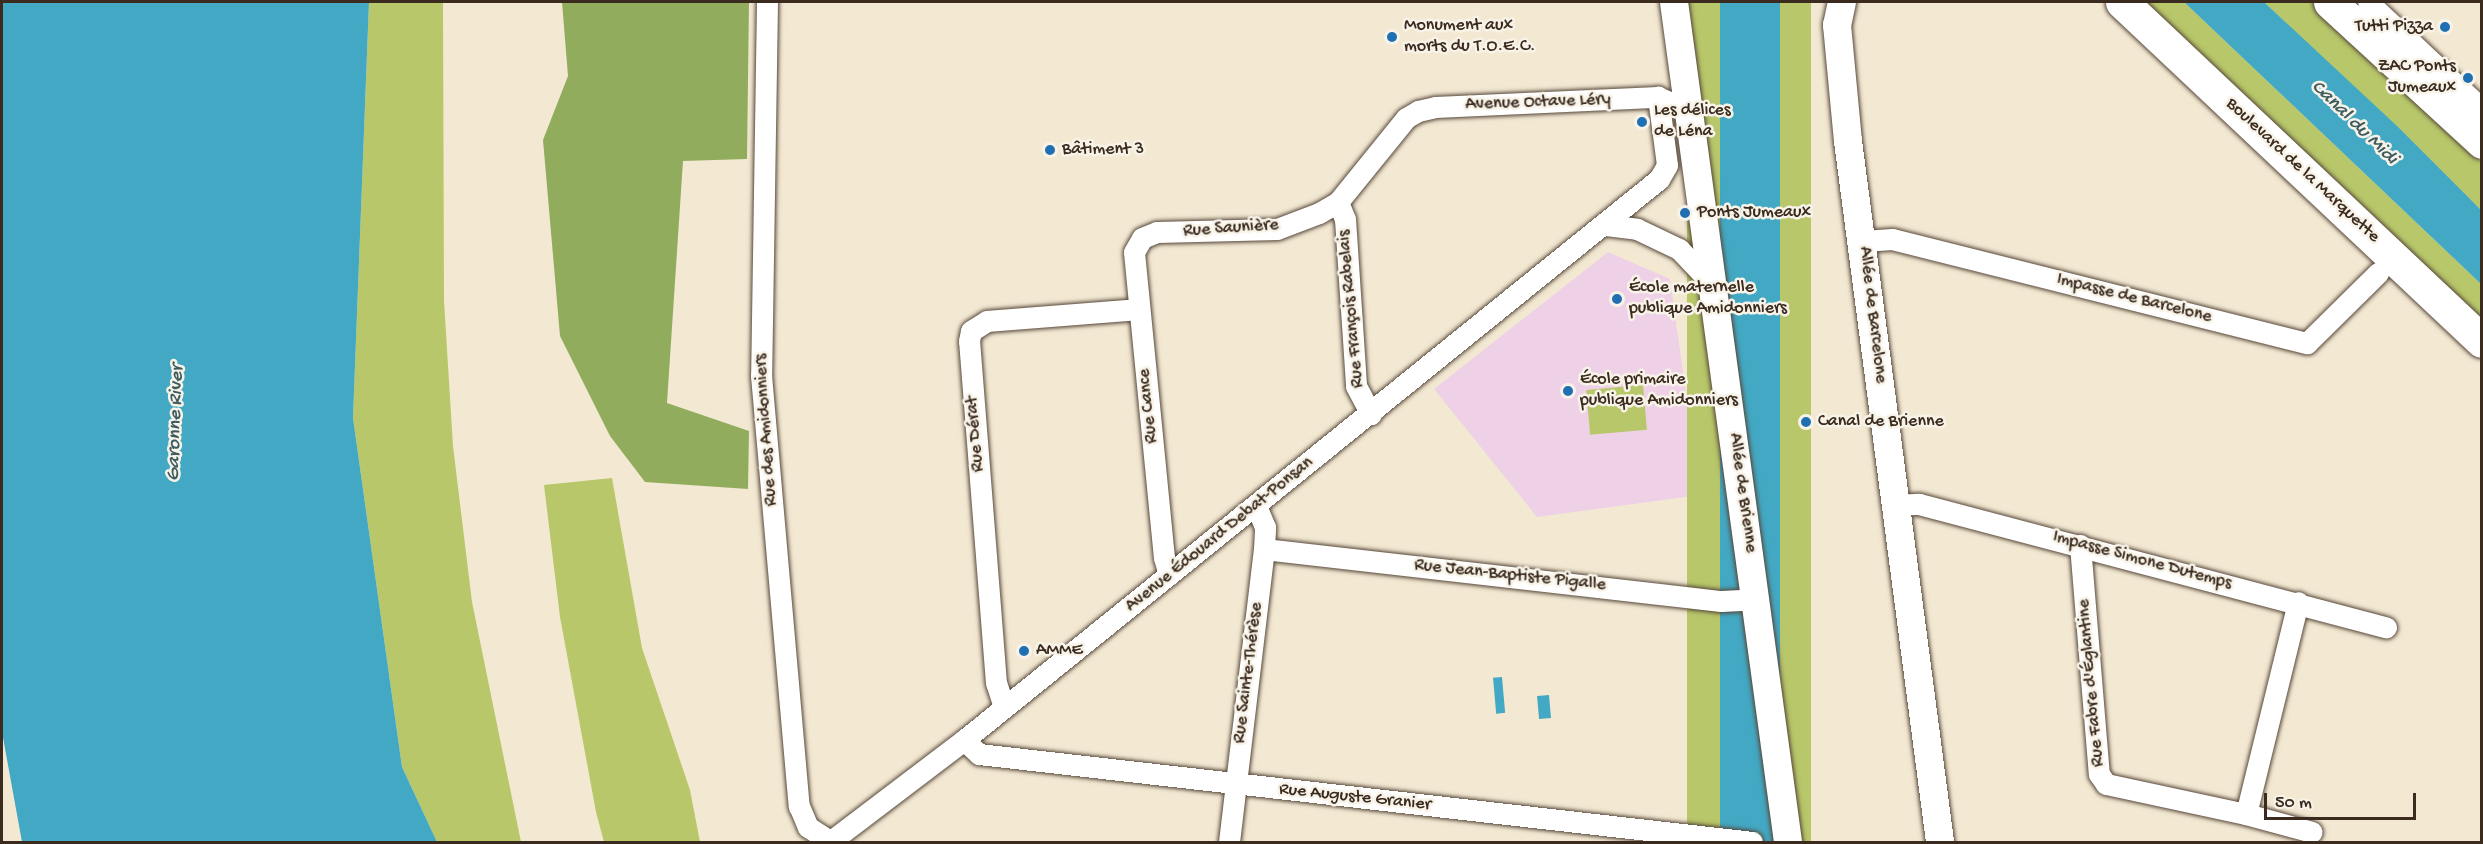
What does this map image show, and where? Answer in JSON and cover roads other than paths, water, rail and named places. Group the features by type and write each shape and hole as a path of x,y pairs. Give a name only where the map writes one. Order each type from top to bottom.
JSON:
{"main road":[{"name":"Allée de Brienne","path":"1674,2 1788,843"},
{"name":"Allée de Barcelone","path":"1842,2 1837,29 1940,843"},
{"name":"Boulevard de la Marquette","path":"2122,2 2481,341"},
{"path":"2330,2 2481,142"}],"street":[{"name":"Rue des Amidonniers","path":"766,2 761,375 799,806 808,827 831,842"},
{"path":"2368,2 2481,109"},
{"path":"1683,66 1658,97 1690,121"},
{"name":"Avenue Édouard Debat-Ponsan","path":"831,842 964,740 1606,225 1659,179 1667,165 1658,97"},
{"name":"Avenue Octave Léry","path":"1418,111 1435,107 1658,97"},
{"name":"Rue Saunière","path":"1142,238 1157,232 1277,229 1338,202 1406,118 1418,111"},
{"name":"Rue François Rabelais","path":"1338,202 1345,219 1356,386 1371,414"},
{"path":"1606,225 1637,229 1679,249 1713,285"},
{"name":"Rue Cance","path":"1142,238 1134,252 1164,558 1169,575"},
{"name":"Impasse de Barcelone","path":"1863,240 1892,238 2307,343 2378,273"},
{"name":"Rue Dérat","path":"1004,707 996,683 969,341 971,331 987,321 1139,309"},
{"name":"Impasse Simone Dutemps","path":"1897,505 1919,504 2386,627"},
{"name":"Rue Sainte-Thérèse","path":"1229,843 1264,549 1265,527 1256,506"},
{"name":"Rue Fabre d'Églantine","path":"2080,545 2099,774 2106,784 2246,814 2312,832"},
{"name":"Rue Jean-Baptiste Pigalle","path":"1264,549 1721,601 1756,599"},
{"path":"2246,814 2298,602"},
{"name":"Rue Auguste Granier","path":"964,740 979,754 1752,843"}],"water":[{"name":"Garonne River","path":"2,2 369,2 353,418 402,767 437,842 22,842 2,732"},
{"path":"1720,2 1780,2 1780,842 1720,842"},
{"name":"Canal du Midi","path":"2184,2 2264,2 2397,126 2481,210 2481,284"},
{"path":"1502,677 1505,713 1496,714 1493,678"},
{"path":"1549,695 1551,718 1539,719 1537,696"}],"place":[{"name":"Tutti Pizza","path":"2445,27"},
{"name":"Monument aux morts du T.O.E.C.","path":"1392,37"},
{"name":"ZAC Ponts Jumeaux","path":"2468,78"},
{"name":"Les délices de Léna","path":"1642,122"},
{"name":"Bâtiment 3","path":"1050,150"},
{"name":"Ponts Jumeaux","path":"1685,213"},
{"name":"École maternelle publique Amidonniers","path":"1617,299"},
{"name":"École primaire publique Amidonniers","path":"1568,391"},
{"name":"Canal de Brienne","path":"1806,422"},
{"name":"AMME","path":"1024,651"}]}
